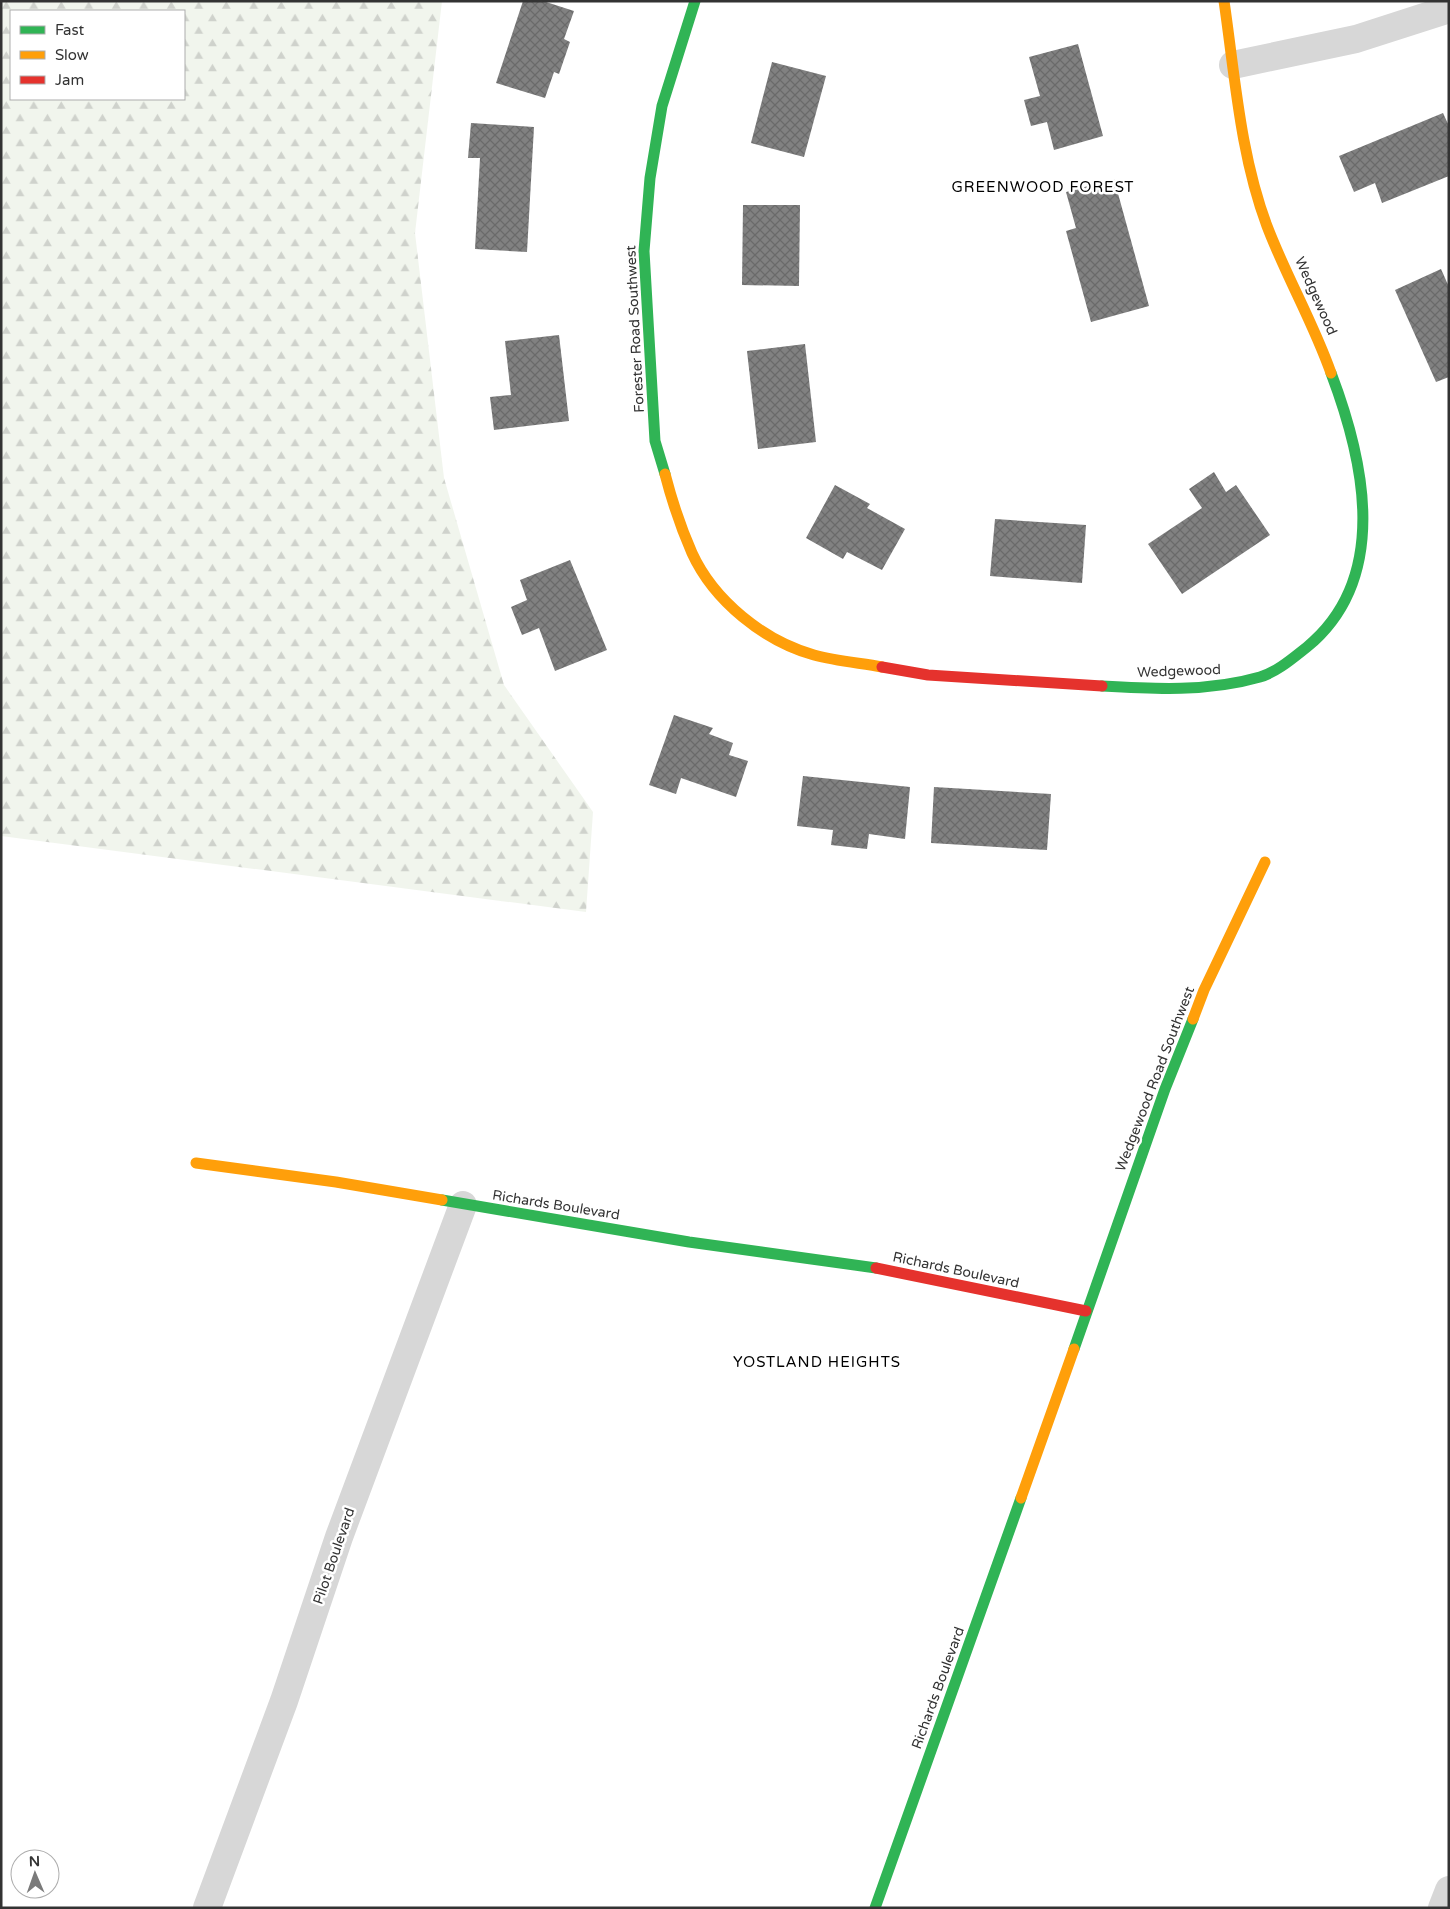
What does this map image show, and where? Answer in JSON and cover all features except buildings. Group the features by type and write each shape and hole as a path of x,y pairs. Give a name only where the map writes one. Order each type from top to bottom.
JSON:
{"street":[{"name":"Forester Road Southwest","path":"695,1 662,106 650,178 644,252 655,441 673,503 693,555 715,589"},
{"path":"1224,1 1233,65 1356,39 1449,9"},
{"name":"Wedgewood","path":"715,589 743,618 777,640 814,655 928,675 1157,689 1209,688 1261,677 1289,662 1318,638 1342,608 1357,565 1364,520 1361,475 1347,416 1318,336 1264,217 1248,164 1233,65"},
{"name":"Wedgewood Road Southwest","path":"1086,1311 1165,1090 1204,990 1265,862"},
{"name":"Richards Boulevard","path":"196,1163 336,1182 689,1242 870,1267 1086,1311 980,1616 875,1908"},
{"name":"Pilot Boulevard","path":"207,1908 284,1702 339,1537 463,1205"},
{"path":"1442,1908 1449,1890"}],"green space":[{"path":"1,1 442,1 415,233 444,478 504,685 593,812 586,912 1,836"}],"traffic: fast":[{"path":"665,474 655,441 644,251 650,178 662,106 695,1"},
{"path":"1102,686 1201,687 1240,682 1260,677 1279,668 1296,656 1334,619 1351,587 1360,553 1363,517 1360,480 1353,443 1331,373"},
{"path":"1074,1349 1165,1089 1193,1019"},
{"path":"442,1200 689,1242 876,1268"},
{"path":"875,1908 1021,1498"}],"traffic: slow":[{"path":"1224,1 1244,143 1258,199 1274,245 1331,373"},
{"path":"665,474 692,553 713,587 742,617 777,640 795,649 822,657 882,667"},
{"path":"1193,1019 1204,990 1265,862"},
{"path":"196,1163 336,1182 442,1200"},
{"path":"1021,1498 1074,1349"}],"traffic: jam":[{"path":"882,667 928,675 1102,686"},
{"path":"876,1268 1086,1311"}],"district":[{"name":"GREENWOOD FOREST","path":"1043,187"},
{"name":"YOSTLAND HEIGHTS","path":"817,1362"}]}
